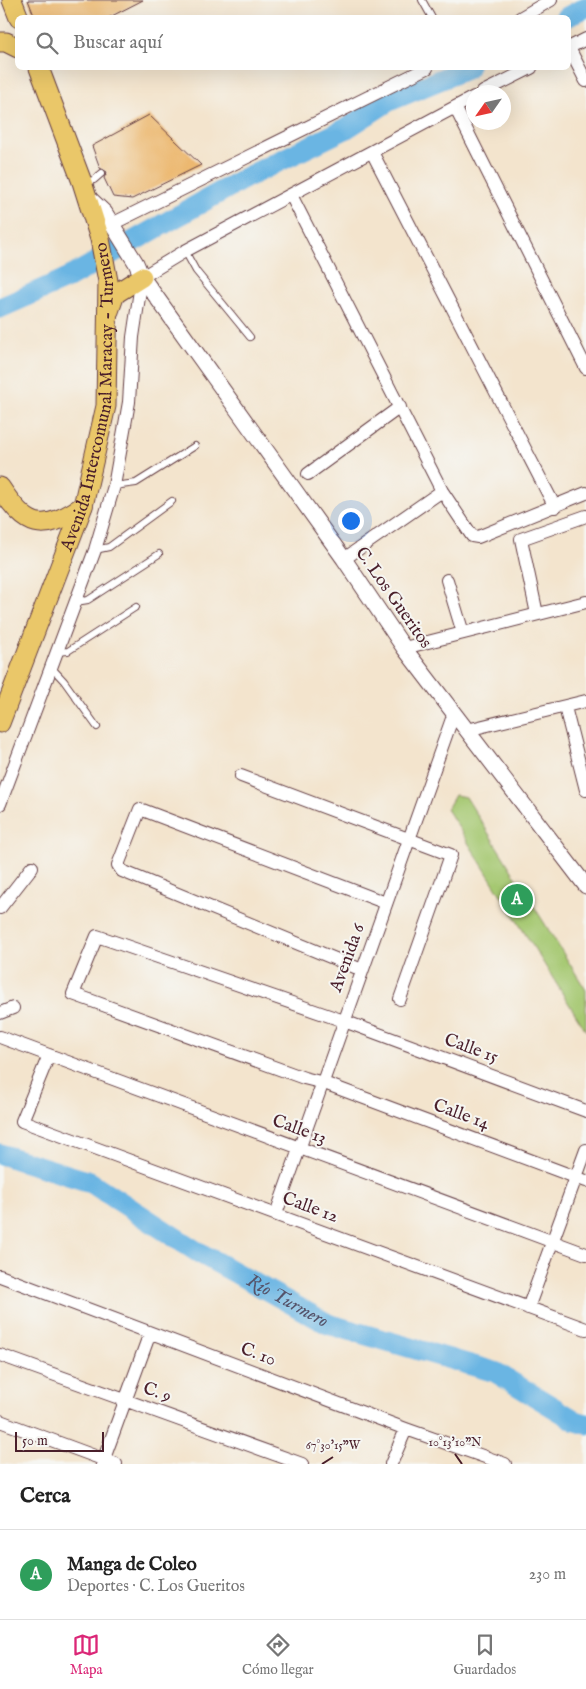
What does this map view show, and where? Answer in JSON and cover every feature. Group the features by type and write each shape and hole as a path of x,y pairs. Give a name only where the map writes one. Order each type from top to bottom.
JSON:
{"main road":[{"path":"12,0 18,15"},
{"path":"0,42 6,42 15,46"},
{"name":"Avenida Intercomunal Maracay - Turmero","path":"0,723 83,506 106,406 109,232 84,189 40,70"},
{"path":"109,312 115,294 139,270"},
{"path":"0,487 13,507 31,522 48,524 68,516 83,506"}],"street":[{"path":"525,15 551,0"},
{"path":"571,47 586,40"},
{"path":"571,52 586,81"},
{"path":"109,232 423,70"},
{"path":"497,85 527,70"},
{"path":"0,804 95,550 114,486 129,402 139,270 185,251 466,101"},
{"path":"455,107 586,368"},
{"path":"372,152 554,507"},
{"path":"291,196 442,491 472,536 478,538 586,493"},
{"name":"C. Los Gueritos","path":"109,232 139,270 344,559 404,648 586,886"},
{"path":"308,474 400,407"},
{"path":"344,559 442,491"},
{"path":"537,614 521,539 586,516"},
{"path":"447,580 463,633"},
{"path":"404,648 586,602"},
{"path":"467,730 586,701"},
{"path":"564,707 586,790"},
{"name":"Avenida 6","path":"276,1214 454,713"},
{"path":"241,776 451,855 400,998"},
{"path":"362,970 122,871 118,866 140,809 386,903"},
{"path":"0,908 32,866"},
{"name":"Calle 15","path":"324,1083 304,1078 73,994 97,936 344,1021 586,1111"},
{"path":"0,1013 12,1008"},
{"name":"Calle 13","path":"0,1037 586,1254"},
{"name":"Calle 12","path":"48,1055 22,1120 586,1329"},
{"name":"Calle 14","path":"324,1083 581,1179"},
{"path":"528,1308 551,1242 581,1179 586,1150"},
{"name":"C. 10","path":"0,1276 406,1429 505,1464"},
{"path":"102,1462 150,1333"},
{"name":"C. 9","path":"0,1355 302,1464"},
{"path":"0,1421 102,1462 116,1464"},
{"path":"391,1464 406,1429"}],"lane":[{"path":"422,0 430,15"},
{"path":"84,189 102,173"},
{"path":"185,251 196,271 250,337"},
{"path":"114,486 136,484 195,446"},
{"path":"95,550 109,547 172,501"},
{"path":"76,602 88,600 159,554"},
{"path":"57,652 68,652 136,607"},
{"path":"51,667 64,681 97,727"}],"green space":[{"path":"455,795 466,797 586,990 586,1031 447,809"}],"building":[{"path":"28,0 143,0 114,15 34,15"},
{"path":"149,115 201,165 132,199 113,197 104,178 107,172 100,168 92,146"}],"waterway":[{"path":"571,15 586,7"},
{"path":"0,308 70,277 245,178 347,128 389,101 463,70"},
{"name":"Río Turmero","path":"0,1154 90,1182 196,1251 328,1324 495,1372 576,1421 586,1424"}],"place":[{"name":"Manga de Coleo","path":"517,900"}]}
